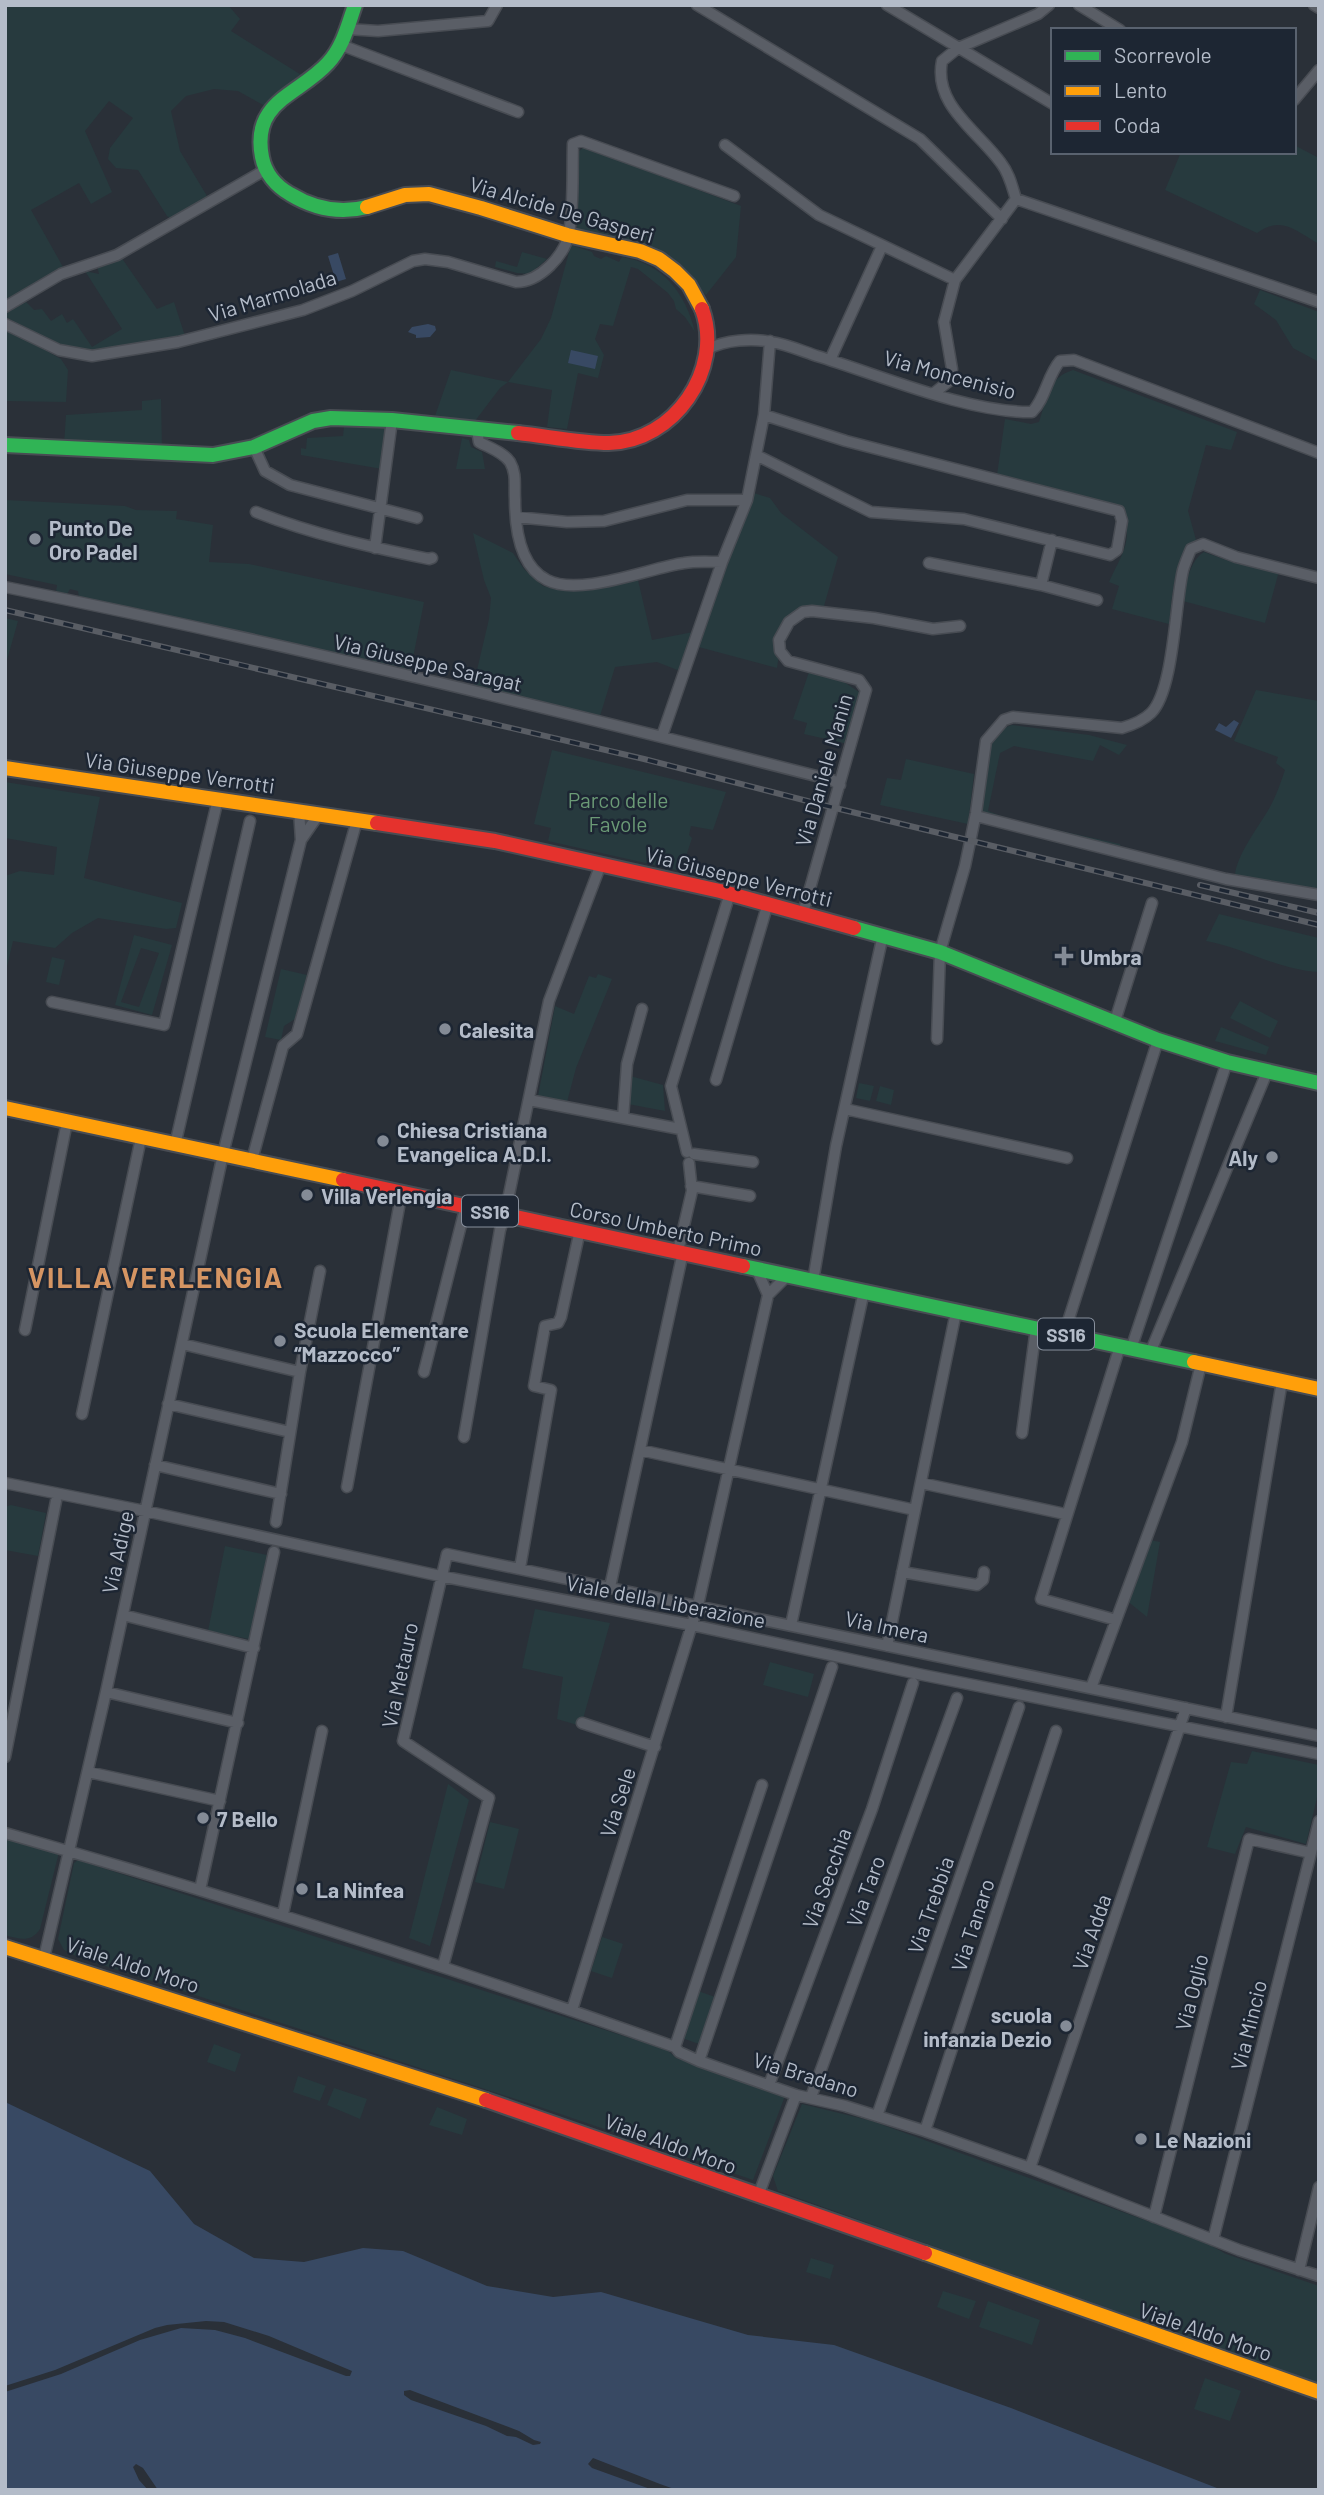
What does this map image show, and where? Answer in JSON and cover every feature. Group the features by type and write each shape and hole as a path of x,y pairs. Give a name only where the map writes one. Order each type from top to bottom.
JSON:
{"street":[{"path":"5,307 61,274 117,255 265,170 260,141 268,114 329,62 341,45 355,5"},
{"path":"347,29 378,31 488,21 497,5"},
{"path":"697,5 920,139 1003,219"},
{"path":"887,5 1051,103"},
{"path":"934,393 948,382 952,369 944,322 955,280 1016,199 1002,163 956,114 939,75 942,61 958,48 1025,20 1049,5"},
{"path":"1079,5 1117,28"},
{"path":"1314,5 1319,8"},
{"path":"341,45 518,112"},
{"path":"1296,98 1319,70"},
{"path":"569,235 573,145 576,141 734,195"},
{"path":"725,145 819,215 955,280"},
{"name":"Via Alcide De Gasperi","path":"5,445 213,455 254,447 322,419 393,420 596,443 635,439 657,429 684,404 702,372 708,349 707,324 702,306 673,268 638,250 569,235 451,198 420,192 406,193 352,210 336,211 310,204 286,193 274,183 265,170"},
{"path":"1016,199 1319,302"},
{"name":"Via Marmolada","path":"5,324 59,350 92,356 126,352 178,342 303,310 413,261 425,259 448,262 513,281 528,281 548,268 569,235"},
{"path":"830,360 882,246"},
{"path":"662,736 722,562 747,500 764,415 770,341"},
{"name":"Via Moncenisio","path":"708,349 720,343 770,341 971,404 1021,412 1032,412 1039,405 1052,370 1060,361 1074,360 1319,453"},
{"path":"756,455 871,512 964,519 1110,555 1117,550 1122,520 1119,511 846,441 764,415"},
{"path":"375,548 393,420"},
{"path":"477,430 479,442 505,456 513,469 516,517 523,551 531,566 547,580 585,585 684,563 722,562"},
{"path":"254,447 265,471 290,485 417,518"},
{"path":"516,517 604,522 687,500 747,500"},
{"path":"256,513 292,526 375,548 432,558"},
{"path":"1041,585 1052,540"},
{"path":"937,1039 940,952 965,866 976,816 986,741 1004,720 1013,717 1122,728 1134,725 1150,714 1157,705 1171,660 1183,568 1191,549 1203,544 1236,557 1319,578"},
{"path":"929,562 1041,585 1097,600"},
{"name":"Via Giuseppe Saragat","path":"5,587 160,618 662,736 832,780 839,785"},
{"name":"Via Daniele Manin","path":"803,913 866,690 859,680 788,661 780,651 782,634 789,622 803,612 821,611 933,629 960,626"},
{"name":"Via Giuseppe Verrotti","path":"5,768 495,841 730,893 940,952 1158,1040 1227,1062 1319,1083"},
{"path":"52,1002 164,1025 218,799"},
{"path":"299,810 301,840"},
{"path":"301,840 319,814"},
{"path":"976,816 1226,879 1319,895"},
{"path":"253,1160 283,1046 297,1034 357,820"},
{"path":"175,1144 250,821"},
{"name":"Via Adige","path":"44,1958 89,1772 223,1154 301,840"},
{"path":"464,1437 500,1230 549,1001 601,864"},
{"path":"610,1587 681,1251 691,1186 690,1156 680,1129 671,1086 730,893"},
{"path":"716,1080 768,903"},
{"path":"1115,1021 1152,903"},
{"path":"813,1281 830,1178 883,935"},
{"path":"623,1118 627,1064 642,1009"},
{"path":"1064,1334 1158,1040"},
{"path":"1115,1620 1041,1599 1227,1062"},
{"path":"1150,1353 1267,1072"},
{"path":"529,1100 680,1129"},
{"name":"Corso Umberto Primo","path":"5,1108 1319,1389"},
{"path":"845,1109 1067,1157"},
{"path":"25,1330 67,1122"},
{"path":"82,1414 141,1138"},
{"path":"690,1156 753,1162"},
{"path":"691,1186 750,1196"},
{"path":"347,1487 402,1191"},
{"path":"424,1372 466,1205"},
{"path":"520,1568 551,1390 534,1386 540,1349 545,1326 558,1322 562,1317 580,1230"},
{"path":"757,1270 768,1295 787,1276"},
{"path":"276,1522 300,1372 320,1271"},
{"path":"791,1625 864,1292"},
{"name":"Via Sele","path":"572,2010 698,1605 768,1295"},
{"path":"887,1646 956,1312"},
{"path":"1022,1433 1036,1328"},
{"path":"182,1344 300,1372"},
{"path":"1091,1688 1182,1442 1201,1364"},
{"path":"1227,1717 1282,1381"},
{"path":"168,1404 290,1432"},
{"path":"640,1450 915,1510"},
{"path":"155,1465 281,1494"},
{"name":"Viale della Liberazione","path":"5,1483 440,1576 1319,1754"},
{"path":"921,1483 1065,1514"},
{"path":"5,1757 56,1501"},
{"path":"200,1890 274,1552"},
{"name":"Via Imera","path":"447,1554 1319,1736"},
{"name":"Via Metauro","path":"443,1966 489,1798 404,1741 447,1554"},
{"path":"902,1572 977,1585 983,1580 984,1572"},
{"path":"123,1615 254,1648"},
{"path":"699,2061 832,1667"},
{"name":"Via Secchia","path":"769,2085 872,1809 913,1683"},
{"path":"106,1692 238,1723"},
{"name":"Via Taro","path":"811,2097 957,1698"},
{"name":"Via Trebbia","path":"877,2116 1019,1707"},
{"name":"Via Adda","path":"1030,2168 1186,1708"},
{"path":"582,1723 655,1747"},
{"path":"283,1914 322,1731"},
{"name":"Via Tanaro","path":"925,2131 1056,1731"},
{"path":"89,1772 220,1801"},
{"path":"676,2047 762,1785"},
{"name":"Via Mincio","path":"1213,2239 1319,1821"},
{"name":"Via Bradano","path":"5,1833 283,1914 443,1966 676,2047 679,2052 699,2061 796,2095 877,2116 1030,2168 1154,2217 1319,2276"},
{"name":"Via Oglio","path":"1154,2217 1249,1839 1311,1853"},
{"name":"Viale Aldo Moro","path":"5,1947 536,2116 1319,2392"},
{"path":"758,2196 796,2095"},
{"path":"1299,2270 1319,2187"}],"green space":[{"path":"5,5 228,5 240,19 231,31 303,76 265,106 238,91 214,89 186,96 171,111 180,151 210,201 175,222 167,216 138,170 116,168 108,159 110,148 133,118 109,101 85,131 112,192 91,204 79,183 31,210 63,267 5,300"},
{"path":"1296,146 1319,158 1319,244 1282,225 1274,225 1257,233 1165,190 1180,154 1296,154"},
{"path":"584,147 741,206 736,257 706,295 651,248 636,241 577,230 577,153"},
{"path":"571,245 592,252 601,259 606,256 619,262 622,257 649,266 670,282 686,305 695,332 676,309 668,293 638,269 631,267 613,326 600,324 595,339 604,355 598,378 578,373 567,429 547,427 552,390 508,382 541,339 551,318"},
{"path":"522,252 547,259 530,274 495,267 496,261 517,267"},
{"path":"121,257 157,309 174,302 185,336 96,352 63,346 7,318 6,313 26,302 34,310 42,309 51,321 62,314 67,323 73,319 92,347 122,329 85,271 99,274 97,265"},
{"path":"1260,290 1319,312 1319,362 1293,348 1276,320 1254,304"},
{"path":"5,327 61,359 68,370 66,402 5,401"},
{"path":"451,370 508,382 500,388 475,421 435,416"},
{"path":"1073,370 1237,432 1231,450 1206,445 1188,511 1196,540 1188,548 1178,568 1169,624 1112,609 1119,586 1109,582 1123,553 1127,537 1120,506 997,475 1005,419 1031,424 1039,422 1049,390 1058,378"},
{"path":"161,399 162,447 64,445 66,415 142,410 142,401"},
{"path":"344,427 385,429 382,469 301,455 301,448 306,449 307,438 343,436"},
{"path":"462,438 469,440 471,447 482,452 485,469 456,469"},
{"path":"754,493 770,498 781,513 838,557 824,606 811,607 784,621 777,668 695,646"},
{"path":"5,500 177,511 176,519 213,525 209,562 249,564 424,602 410,673 79,597 78,591 70,589 67,594 56,592 57,585 5,574"},
{"path":"473,533 513,553 524,569 543,586 562,590 638,580 652,640 693,632 680,671 657,662 615,667 600,716 473,687 489,619 491,598"},
{"path":"1204,552 1229,561 1279,571 1265,623 1183,601 1192,567"},
{"path":"5,618 18,621 5,667"},
{"path":"809,672 844,682 859,692 861,698 848,744 804,734 807,723 793,719"},
{"path":"1256,690 1319,701 1319,891 1235,878 1243,851 1272,803 1285,770 1276,763 1278,757 1234,741"},
{"path":"1012,725 1089,735 1127,745 1119,755 1100,745 1093,761 1014,746 1000,753 988,811 1012,820 1120,844 1121,849 984,816 979,810 985,760 994,738"},
{"name":"Parco delle Favole","path":"552,750 726,792 713,830 691,826 689,835 692,838 681,871 548,841 551,828 534,824"},
{"path":"906,759 974,774 968,824 880,805 887,778 901,780"},
{"path":"5,782 100,797 84,878 182,903 176,928 166,929 98,918 72,933 55,948 13,941 5,975 5,876 20,871 54,875 57,847 5,838"},
{"path":"1219,914 1319,938 1319,972 1290,967 1206,941"},
{"path":"134,935 172,945 152,1015 115,1005","holes":["141,948 159,953 139,1007 121,1002"]},
{"path":"52,957 65,960 59,985 46,982"},
{"path":"281,969 307,975 295,1019 284,1026 281,1040 265,1037"},
{"path":"598,974 612,979 576,1068 567,1102 538,1096 555,1006 574,1014 589,976 596,978"},
{"path":"1240,1001 1278,1021 1270,1038 1230,1018"},
{"path":"1221,1027 1269,1047 1266,1055 1215,1041"},
{"path":"630,1076 663,1085 665,1111 628,1104"},
{"path":"859,1083 874,1086 870,1101 856,1098"},
{"path":"880,1086 894,1090 891,1105 876,1101"},
{"path":"11,1505 46,1513 38,1556 5,1550 5,1507"},
{"path":"1150,1540 1160,1542 1147,1617 1126,1600"},
{"path":"225,1546 267,1555 249,1639 208,1631"},
{"path":"535,1609 610,1623 581,1726 557,1719 563,1677 522,1668"},
{"path":"770,1662 814,1674 808,1697 763,1685"},
{"path":"1252,1751 1319,1765 1319,1789 1306,1844 1246,1827 1235,1854 1207,1847 1231,1762 1247,1764"},
{"path":"448,1784 469,1800 430,1946 409,1938"},
{"path":"490,1822 519,1829 504,1889 475,1882"},
{"path":"5,1837 59,1852 40,1929 29,1938 20,1939 5,1935"},
{"path":"78,1860 667,2050 676,2058 785,2096 753,2180 540,2107 78,1957 64,1950 58,1939 74,1863"},
{"path":"602,1937 623,1944 612,1978 591,1971"},
{"path":"698,1991 718,1998 702,2045 682,2038"},
{"path":"214,2044 241,2054 235,2072 207,2062"},
{"path":"298,2076 326,2086 320,2101 293,2092"},
{"path":"334,2088 367,2099 360,2119 327,2105"},
{"path":"802,2104 872,2121 1205,2242 1226,2254 1319,2286 1319,2383 778,2191 773,2176"},
{"path":"437,2107 467,2119 462,2135 429,2125"},
{"path":"811,2258 834,2265 830,2279 806,2272"},
{"path":"943,2291 976,2301 969,2319 937,2307"},
{"path":"988,2301 1040,2320 1032,2345 979,2327"},
{"path":"1205,2378 1241,2391 1230,2421 1194,2409"}],"water":[{"path":"338,253 346,279 336,282 328,256"},
{"path":"428,324 435,326 436,330 430,337 416,338 416,335 408,332 412,327"},
{"path":"571,350 598,356 595,369 568,363"},
{"path":"1234,720 1239,723 1231,738 1215,730 1219,723 1226,727"},
{"path":"5,2102 150,2171 194,2224 254,2258 304,2262 363,2248 403,2251 487,2286 553,2297 601,2292 748,2335 834,2345 1011,2408 1222,2490 5,2490"}],"pier":[{"path":"206,2321 224,2322 269,2336 352,2371 350,2376 346,2376 245,2338 215,2330 181,2328 140,2340 61,2374 5,2392 5,2386 55,2370 155,2328"},
{"path":"410,2390 519,2431 541,2442 533,2445 411,2400 404,2395 404,2391"},
{"path":"593,2458 677,2490 653,2490 592,2468 588,2464"},
{"path":"136,2464 143,2468 158,2490 148,2490 139,2480 133,2467"}],"railway":[{"path":"5,610 644,759 1319,925"},
{"path":"1200,885 1319,913"}],"traffic: fast":[{"path":"355,5 338,50 316,74 270,111 260,138 266,168 285,191 308,203 337,210 367,207"},
{"path":"5,445 213,455 254,447 313,421 331,418 392,420 518,433"},
{"path":"854,928 940,952 1158,1040 1227,1062 1319,1083"},
{"path":"743,1266 1194,1362"}],"traffic: slow":[{"path":"367,207 405,195 429,194 567,235 640,251 659,259 675,271 689,285 702,309"},
{"path":"5,768 377,823"},
{"path":"5,1108 343,1180"},
{"path":"1194,1362 1319,1389"},
{"path":"5,1947 486,2100"},
{"path":"925,2253 1319,2392"}],"traffic: jam":[{"path":"518,433 609,443 633,439 654,430 673,416 688,398 699,378 706,355 707,332 702,309"},
{"path":"377,823 495,841 720,891 854,928"},
{"path":"343,1180 743,1266"},
{"path":"486,2100 925,2253"}],"place":[{"name":"Punto De Oro Padel","path":"35,539"},
{"name":"Umbra","path":"1064,956"},
{"name":"Calesita","path":"445,1029"},
{"name":"Chiesa Cristiana Evangelica A.D.I.","path":"383,1141"},
{"name":"Aly","path":"1272,1157"},
{"name":"Villa Verlengia","path":"307,1195"},
{"name":"Scuola Elementare “Mazzocco”","path":"280,1341"},
{"name":"7 Bello","path":"203,1818"},
{"name":"La Ninfea","path":"302,1889"},
{"name":"scuola infanzia Dezio","path":"1066,2026"},
{"name":"Le Nazioni","path":"1141,2139"}],"district":[{"name":"VILLA VERLENGIA","path":"156,1277"}]}
